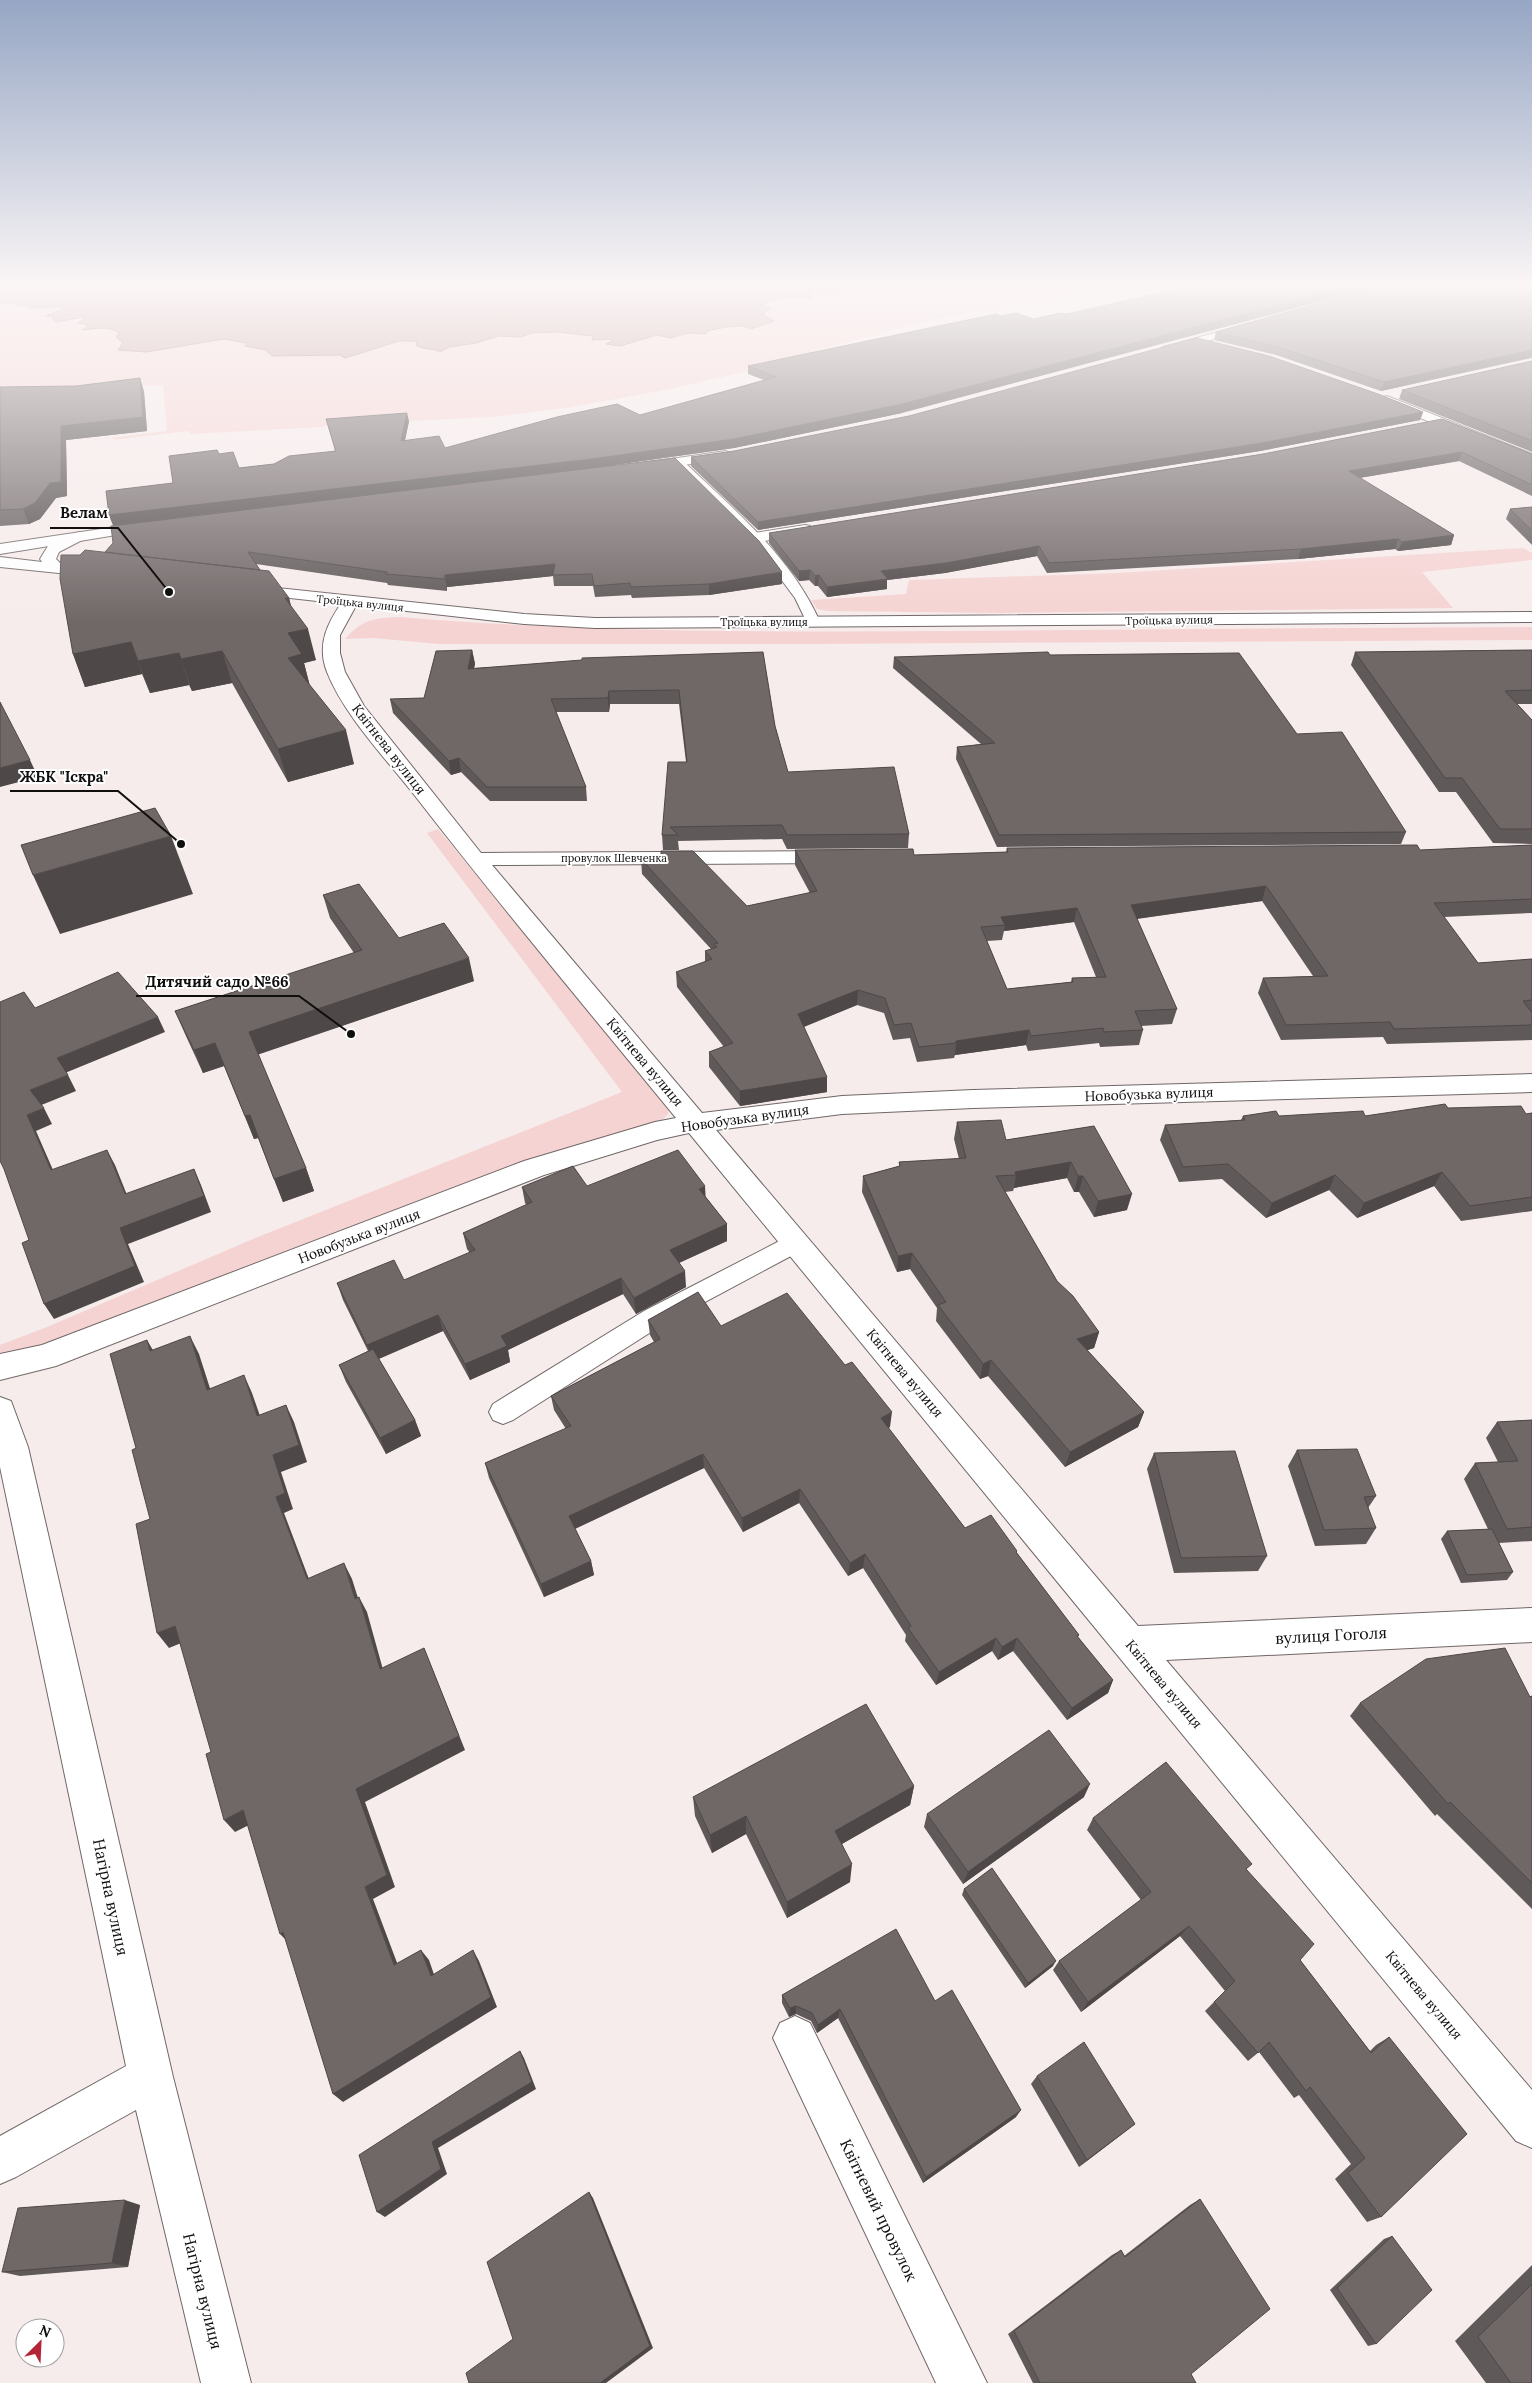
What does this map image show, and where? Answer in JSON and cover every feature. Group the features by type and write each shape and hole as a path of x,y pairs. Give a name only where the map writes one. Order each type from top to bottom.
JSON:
{"street":[{"path":"1384,399 1532,459"},
{"path":"1411,428 1439,422"},
{"path":"631,468 743,452"},
{"path":"0,549 160,524"},
{"path":"754,538 822,527"},
{"path":"56,568 48,559 53,550 79,536"},
{"path":"0,562 116,574"},
{"name":"Троїцька вулиця","path":"237,588 350,602 524,619 586,622 1532,616"},
{"name":"Квітнева вулиця","path":"350,602 332,635 331,653 336,672 356,708 476,859 1532,2125"},
{"name":"провулок Шевченка","path":"476,859 855,856"},
{"name":"Новобузька вулиця","path":"0,1367 45,1357 534,1168 655,1132 696,1123 851,1104 973,1098 1532,1083"},
{"name":"Нагірна вулиця","path":"0,1410 12,1447 151,2077 226,2383"},
{"name":"вулиця Гоголя","path":"1131,1644 1532,1625"},
{"name":"Квітневий провулок","path":"795,2038 962,2383"},
{"path":"0,2161 151,2077"}],"lane":[{"path":"678,462 740,521 765,548 802,597 813,622"},
{"path":"503,1412 654,1318 795,1242"}],"shaded area":[{"path":"164,399 614,399 572,407 491,417 190,434 188,431 114,440 113,438 66,443 167,431"},
{"path":"1523,548 1532,553 1532,560 1422,572 1453,608 998,613 828,611 817,609 811,600 906,594 909,580 1116,573"},
{"path":"400,617 613,629 755,631 1532,627 1532,640 439,644 373,638 345,639 351,632 369,621"},
{"path":"438,829 669,1107 668,1114 662,1120 652,1125 15,1355 0,1354 0,1345 47,1327 258,1237 622,1092 427,833"}],"building":[{"path":"0,399 142,399 143,417 61,426 61,482 50,483 35,503 23,509 0,510"},
{"path":"697,399 920,399 734,439 592,459 109,515 106,491 173,483 169,456 217,450 219,454 233,452 239,468 274,464 289,456 336,451 326,419 407,413 401,441 439,436 445,448 557,417 617,404 640,415"},
{"path":"971,399 1391,399 1423,412 1262,443 758,522 691,457 734,451 909,416"},
{"path":"1425,399 1532,399 1532,441"},
{"path":"1442,419 1532,454 1532,485 1462,452 1349,471 1454,535 1402,542 1398,539 1301,549 1049,563 1039,546 946,563 881,571 888,579 827,587 819,575 815,576 810,570 799,571 769,533 1263,454"},
{"path":"675,458 759,541 782,572 709,584 631,587 630,583 594,586 592,574 553,575 555,564 445,575 445,579 386,574 387,572 248,552 260,570 105,552 113,543 111,526"},
{"path":"1532,507 1532,531 1510,509"},
{"path":"85,550 269,571 289,598 285,598 308,629 288,633 302,654 288,658 346,730 278,749 222,651 181,659 179,653 138,661 131,642 73,654 60,579 61,555 80,555"},
{"path":"472,650 468,669 582,660 582,658 763,652 775,726 788,772 894,767 909,834 787,835 782,825 670,827 678,835 662,835 668,762 687,762 679,690 609,691 608,698 551,699 586,787 487,787 459,758 449,761 390,699 424,698 436,651"},
{"path":"1532,650 1532,690 1505,691 1532,720 1532,829 1500,829 1462,778 1445,778 1355,652"},
{"path":"1048,652 1050,655 1239,653 1297,734 1342,732 1406,832 999,835 957,747 995,743 894,657"},
{"path":"0,702 30,760 0,768"},
{"path":"155,808 171,836 33,875 21,845"},
{"path":"1417,845 1420,850 1532,845 1532,899 1434,903 1478,963 1532,959 1532,1000 1523,1001 1532,1013 1532,1025 1394,1029 1390,1022 1286,1025 1263,978 1328,976 1266,886 1131,905 1177,1009 1135,1011 1143,1030 1104,1032 1103,1028 1031,1036 1029,1030 956,1041 956,1043 919,1047 911,1023 894,1025 885,998 858,990 798,1014 827,1077 740,1091 709,1052 733,1043 676,972 712,959 705,951 717,947 714,944 718,943 641,859 661,859 661,851 693,851 747,906 817,891 795,850 913,849 914,855 1008,852 1007,848","holes":["1077,908 1106,977 1072,978 1073,982 1007,989 981,927 1005,925 1001,917"]},
{"path":"359,884 399,938 444,923 469,958 249,1032 306,1168 274,1179 250,1115 245,1116 215,1043 194,1050 175,1011 362,950 323,895"},
{"path":"118,972 158,1017 57,1058 68,1075 30,1090 44,1108 27,1115 51,1170 107,1150 125,1194 194,1169 204,1196 120,1228 135,1266 44,1304 22,1243 29,1240 0,1161 0,1002 24,992 35,1008"},
{"path":"1445,1104 1448,1108 1521,1106 1526,1114 1532,1113 1532,1197 1470,1206 1442,1172 1364,1203 1335,1175 1272,1203 1228,1164 1183,1167 1165,1125 1245,1120 1243,1116 1276,1111 1279,1116 1363,1111 1365,1116"},
{"path":"1001,1120 1006,1140 1094,1126 1132,1194 1098,1201 1083,1176 1078,1176 1071,1162 1015,1172 1016,1175 996,1176 1057,1281 1073,1296 1099,1332 1077,1339 1144,1412 1070,1452 991,1360 983,1364 938,1305 946,1302 912,1253 898,1256 863,1176 900,1166 899,1162 966,1158 957,1122"},
{"path":"678,1150 705,1186 699,1189 727,1224 670,1250 685,1271 634,1298 621,1278 501,1336 507,1346 465,1364 438,1315 367,1345 337,1283 394,1260 404,1280 475,1250 463,1233 532,1202 522,1187 573,1166 587,1186"},
{"path":"698,1292 721,1326 787,1293 845,1365 852,1362 892,1412 881,1418 965,1528 991,1515 1016,1552 1079,1635 1077,1636 1113,1680 1072,1708 1017,1638 1002,1647 996,1638 939,1672 908,1628 911,1626 865,1554 850,1563 800,1489 742,1518 703,1454 569,1516 591,1561 541,1584 485,1463 571,1426 551,1396 660,1339 648,1320"},
{"path":"190,1336 207,1390 244,1375 257,1416 286,1405 299,1445 273,1455 285,1493 276,1497 307,1579 344,1563 355,1599 359,1597 380,1669 424,1648 459,1736 356,1789 387,1875 365,1887 394,1965 421,1950 431,1976 473,1950 491,1997 333,2094 283,1932 280,1934 243,1810 224,1820 206,1754 211,1752 175,1626 157,1633 136,1524 150,1519 132,1450 136,1448 110,1354 147,1340 150,1351"},
{"path":"373,1349 415,1420 380,1438 339,1365"},
{"path":"1532,1420 1532,1527 1507,1529 1475,1463 1518,1461 1497,1422"},
{"path":"1357,1449 1376,1496 1364,1497 1376,1528 1324,1530 1297,1450"},
{"path":"1235,1451 1267,1556 1181,1558 1154,1453"},
{"path":"1492,1529 1513,1572 1467,1575 1447,1531"},
{"path":"1505,1648 1530,1697 1532,1696 1532,1883 1450,1802 1448,1804 1360,1703 1426,1659"},
{"path":"866,1704 914,1786 835,1831 852,1864 787,1902 746,1816 710,1835 693,1797"},
{"path":"1049,1730 1090,1784 968,1872 927,1814"},
{"path":"1166,1762 1252,1864 1246,1869 1314,1944 1300,1960 1371,2053 1389,2037 1467,2134 1381,2217 1348,2173 1365,2158 1310,2087 1306,2091 1269,2042 1258,2053 1214,2002 1235,1981 1189,1926 1088,2002 1059,1961 1151,1892 1093,1818"},
{"path":"992,1868 1056,1961 1028,1983 964,1889"},
{"path":"896,1929 935,2001 952,1990 1021,2110 926,2177 840,2009 818,2025 812,2013 796,2006 790,2008 782,1995"},
{"path":"1084,2042 1135,2124 1087,2160 1037,2076"},
{"path":"520,2051 532,2082 432,2142 441,2169 377,2212 359,2155"},
{"path":"589,2192 650,2346 600,2383 469,2383 466,2373 513,2339 487,2262"},
{"path":"1200,2199 1270,2309 1191,2374 1196,2383 1040,2383 1014,2331 1121,2250 1125,2257"},
{"path":"125,2200 112,2263 2,2272 18,2208"},
{"path":"1392,2236 1432,2290 1376,2344 1337,2288"},
{"path":"1532,2284 1532,2383 1511,2383 1478,2337"}],"place":[{"name":"Велам","path":"169,592"},
{"name":"ЖБК \"Іскра\"","path":"181,844"},
{"name":"Дитячий садо №66","path":"351,1034"}]}
